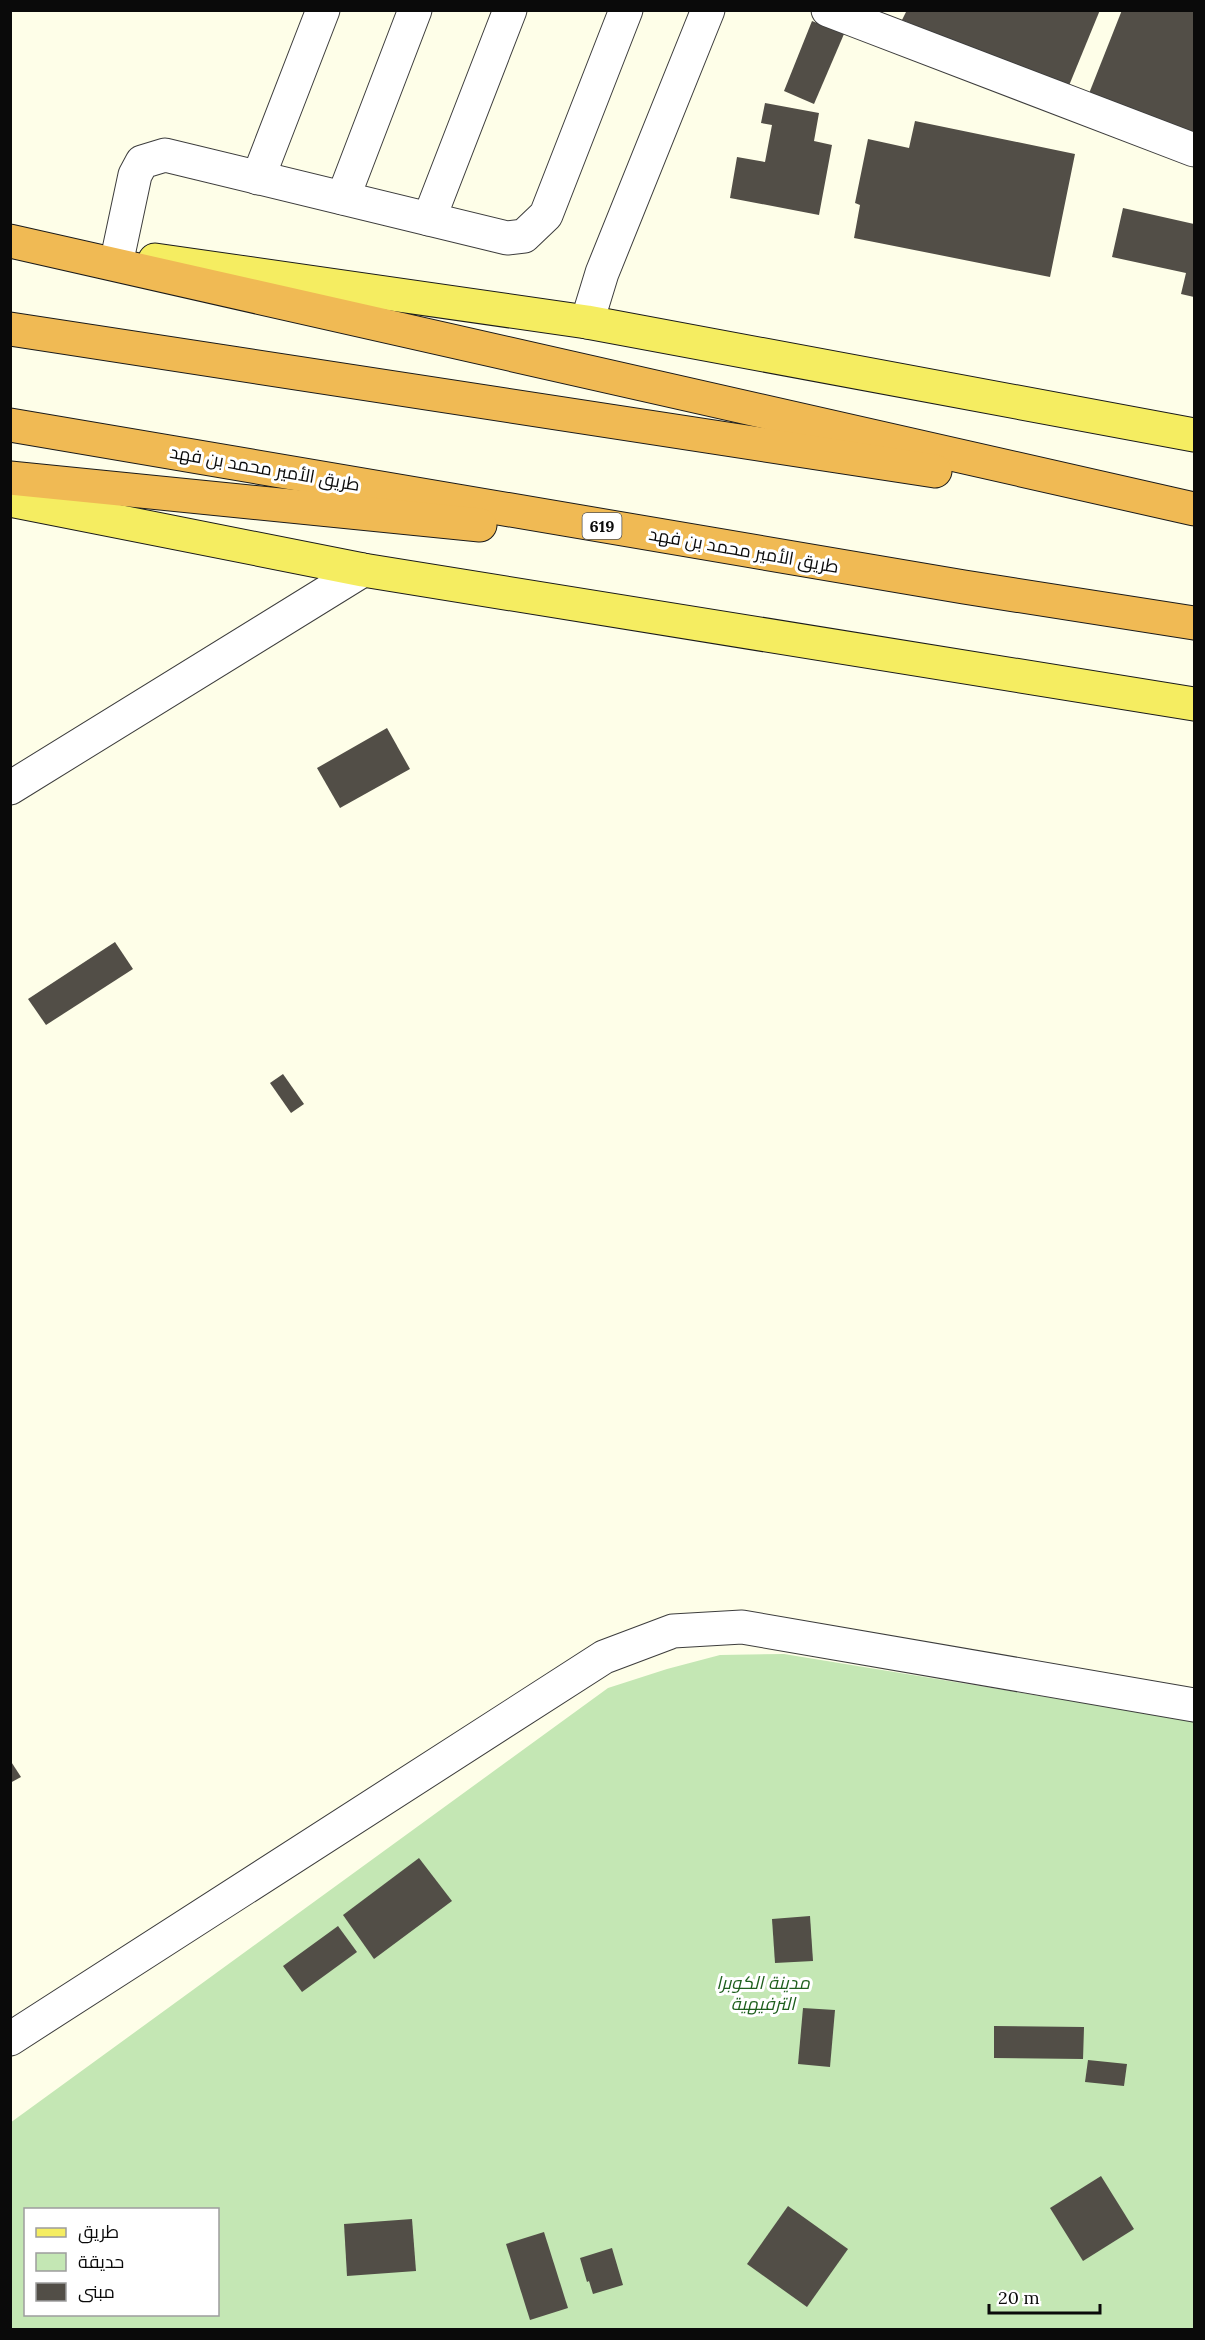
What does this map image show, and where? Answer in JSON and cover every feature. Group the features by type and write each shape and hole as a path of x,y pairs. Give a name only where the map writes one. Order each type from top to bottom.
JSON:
{"highway":[{"path":"10,241 1194,510"},
{"path":"10,329 1194,510"},
{"name":"طريق الأمير محمد بن فهد","path":"10,425 964,587 1194,623"},
{"path":"10,478 520,529 964,587"}],"main road":[{"path":"10,241 587,322 1194,435"},
{"path":"10,500 363,570 1194,704"}],"street":[{"path":"258,178 323,10"},
{"path":"343,198 415,10"},
{"path":"429,219 510,10"},
{"path":"118,255 135,175 142,162 165,155 507,238 525,236 546,215 626,10"},
{"path":"587,322 602,273 708,10"},
{"path":"828,10 1194,150"},
{"path":"10,788 363,570"},
{"path":"10,2039 604,1657 674,1631 742,1626 1194,1705"}],"green space":[{"name":"مدينة الكوبرا الترفيهية","path":"784,1654 1194,1721 1194,2329 11,2329 10,2123 608,1688 720,1655"}],"building":[{"path":"907,10 1100,10 1068,88 902,20"},
{"path":"1122,10 1194,10 1194,138 1088,96"},
{"path":"812,21 844,34 814,104 784,91"},
{"path":"765,103 819,113 814,141 832,145 819,215 730,198 737,157 765,162 772,125 761,123"},
{"path":"915,121 1075,154 1050,277 854,238 860,205 855,203 868,139 909,148"},
{"path":"1123,208 1194,224 1194,297 1181,294 1186,273 1112,257"},
{"path":"387,728 410,769 340,808 317,768"},
{"path":"115,942 133,969 46,1025 28,999"},
{"path":"283,1074 304,1104 291,1113 270,1083"},
{"path":"10,1760 21,1777 10,1783"},
{"path":"419,1858 452,1901 374,1959 343,1915"},
{"path":"810,1916 813,1961 775,1963 772,1919"},
{"path":"338,1926 357,1952 302,1992 283,1966"},
{"path":"803,2008 835,2010 830,2067 798,2064"},
{"path":"994,2026 1084,2027 1083,2059 994,2058"},
{"path":"1088,2060 1127,2064 1124,2086 1085,2082"},
{"path":"1101,2176 1134,2229 1083,2261 1050,2208"},
{"path":"788,2206 848,2249 807,2307 747,2264"},
{"path":"412,2219 416,2271 347,2276 344,2224"},
{"path":"544,2232 568,2308 530,2320 506,2244"},
{"path":"612,2248 623,2285 593,2294 580,2258"}]}
